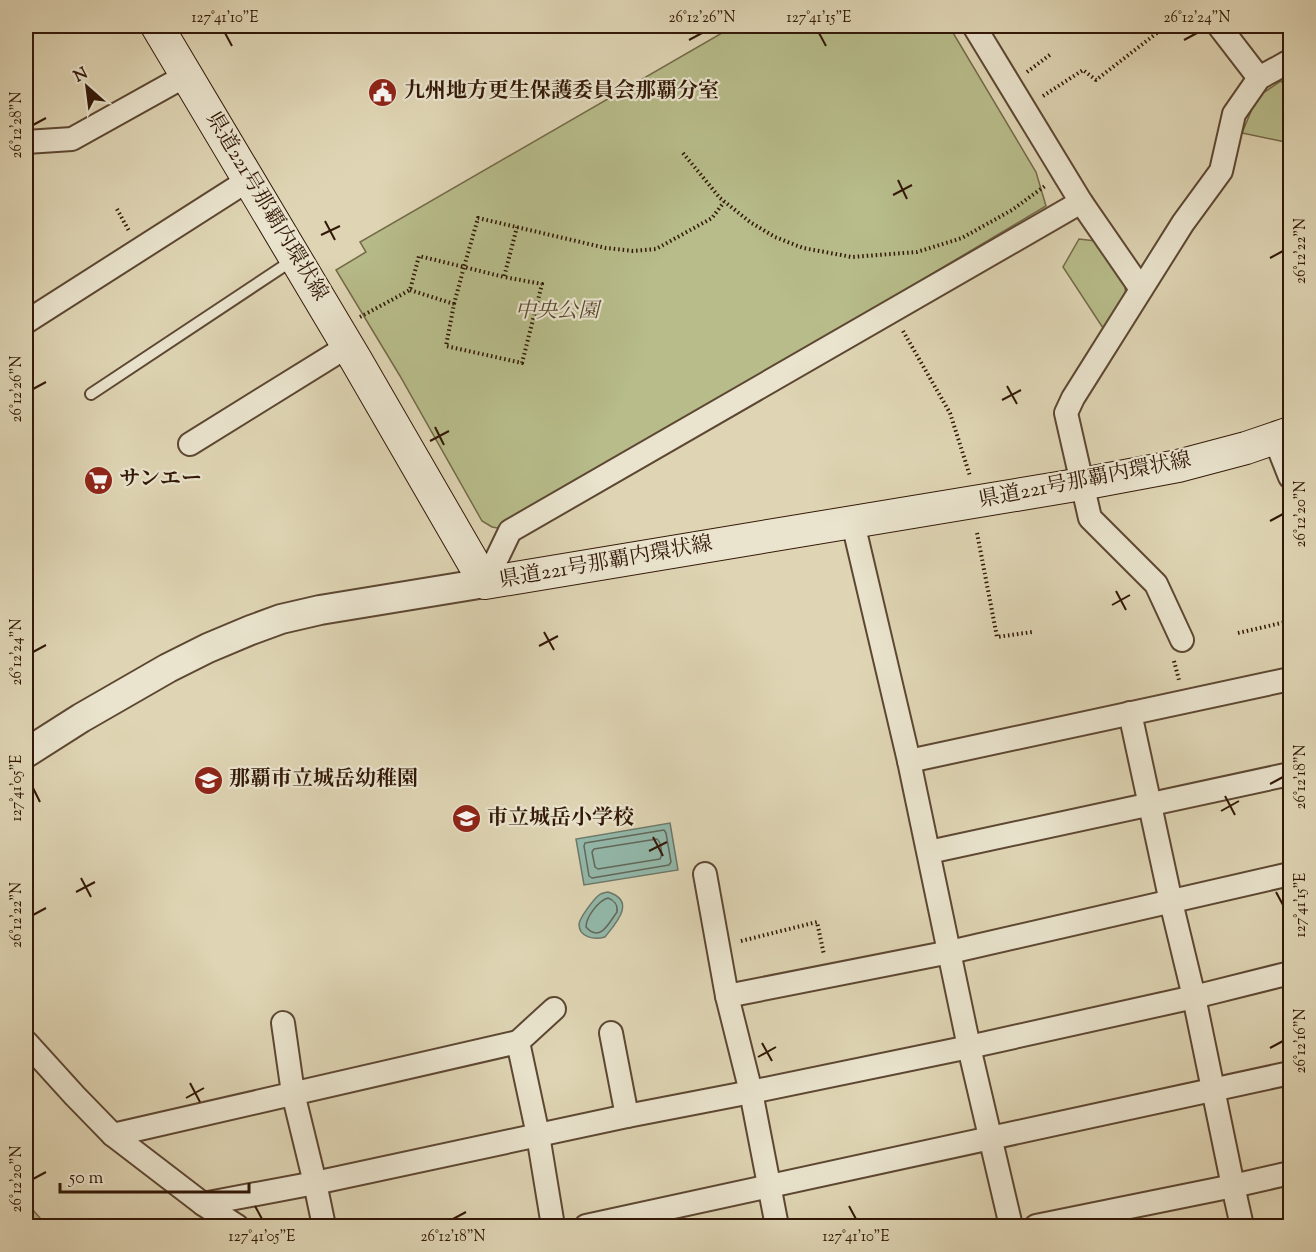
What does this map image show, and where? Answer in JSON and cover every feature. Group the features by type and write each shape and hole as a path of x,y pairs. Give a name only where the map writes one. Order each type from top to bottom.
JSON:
{"main road":[{"name":"県道221号那覇内環状線","path":"157,26 296,258 354,332 485,583 1082,484 1178,466 1283,436"}],"street":[{"path":"974,26 1062,173 1141,288"},
{"path":"1219,26 1259,78"},
{"path":"1182,640 1156,584 1090,518 1066,413 1141,288 1183,223 1221,171 1234,114 1259,78 1290,61"},
{"path":"26,142 72,139 187,75"},
{"path":"26,322 250,179"},
{"path":"28,746 168,668 208,648 281,619 320,610 485,583 510,531 1081,202"},
{"path":"189,444 354,332"},
{"path":"1283,436 1290,477"},
{"path":"853,523 909,761 969,1047 1011,1227"},
{"path":"909,761 1290,679"},
{"path":"1130,713 1194,997 1242,1227"},
{"path":"929,852 1290,774"},
{"path":"705,874 727,996 751,1092 777,1227"},
{"path":"727,996 950,952 1290,874"},
{"path":"202,1204 315,1184 627,1116 969,1047 1194,997 1290,973"},
{"path":"113,1135 518,1042 554,1009"},
{"path":"283,1023 293,1093 324,1227"},
{"path":"611,1033 627,1116"},
{"path":"26,1042 113,1135 202,1204 237,1227"},
{"path":"518,1042 538,1135 553,1227"},
{"path":"585,1227 1290,1073"},
{"path":"1036,1227 1290,1173"}],"lane":[{"path":"91,394 296,258"}],"path":[{"path":"1018,100 1045,96 1083,70 1096,80 1166,26"},
{"path":"683,153 724,202 750,222 775,237 803,248 852,257 917,252 962,238 1012,210 1062,173"},
{"path":"354,332 410,290 419,256 464,267 542,285 522,363 446,346 454,304 464,267 478,218 606,248 633,251 656,249 712,218 724,202"},
{"path":"504,276 517,227"},
{"path":"410,290 454,304"},
{"path":"891,312 950,413 971,480"},
{"path":"976,533 997,637 1032,632"},
{"path":"1238,633 1290,621"},
{"path":"1182,640 1171,646 1184,701"},
{"path":"718,947 818,922 829,976"}],"green space":[{"name":"中央公園","path":"734,26 949,26 1036,172 1046,206 503,529 492,527 482,521 400,376 336,270 366,252 360,242"},
{"path":"1281,81 1290,92 1290,143 1242,133 1257,97"},
{"path":"1079,239 1096,241 1124,281 1126,295 1105,331 1063,267"},
{"path":"26,1208 32,1209 47,1226 26,1226"}],"water":[{"path":"670,823 678,870 584,885 576,839"},
{"path":"608,892 617,896 621,901 622,913 605,937 588,937 580,929 580,921 597,897"}],"place":[{"name":"九州地方更生保護委員会那覇分室","path":"383,92"},
{"name":"サンエー","path":"98,480"},
{"name":"那覇市立城岳幼稚園","path":"208,780"},
{"name":"市立城岳小学校","path":"466,819"}]}
